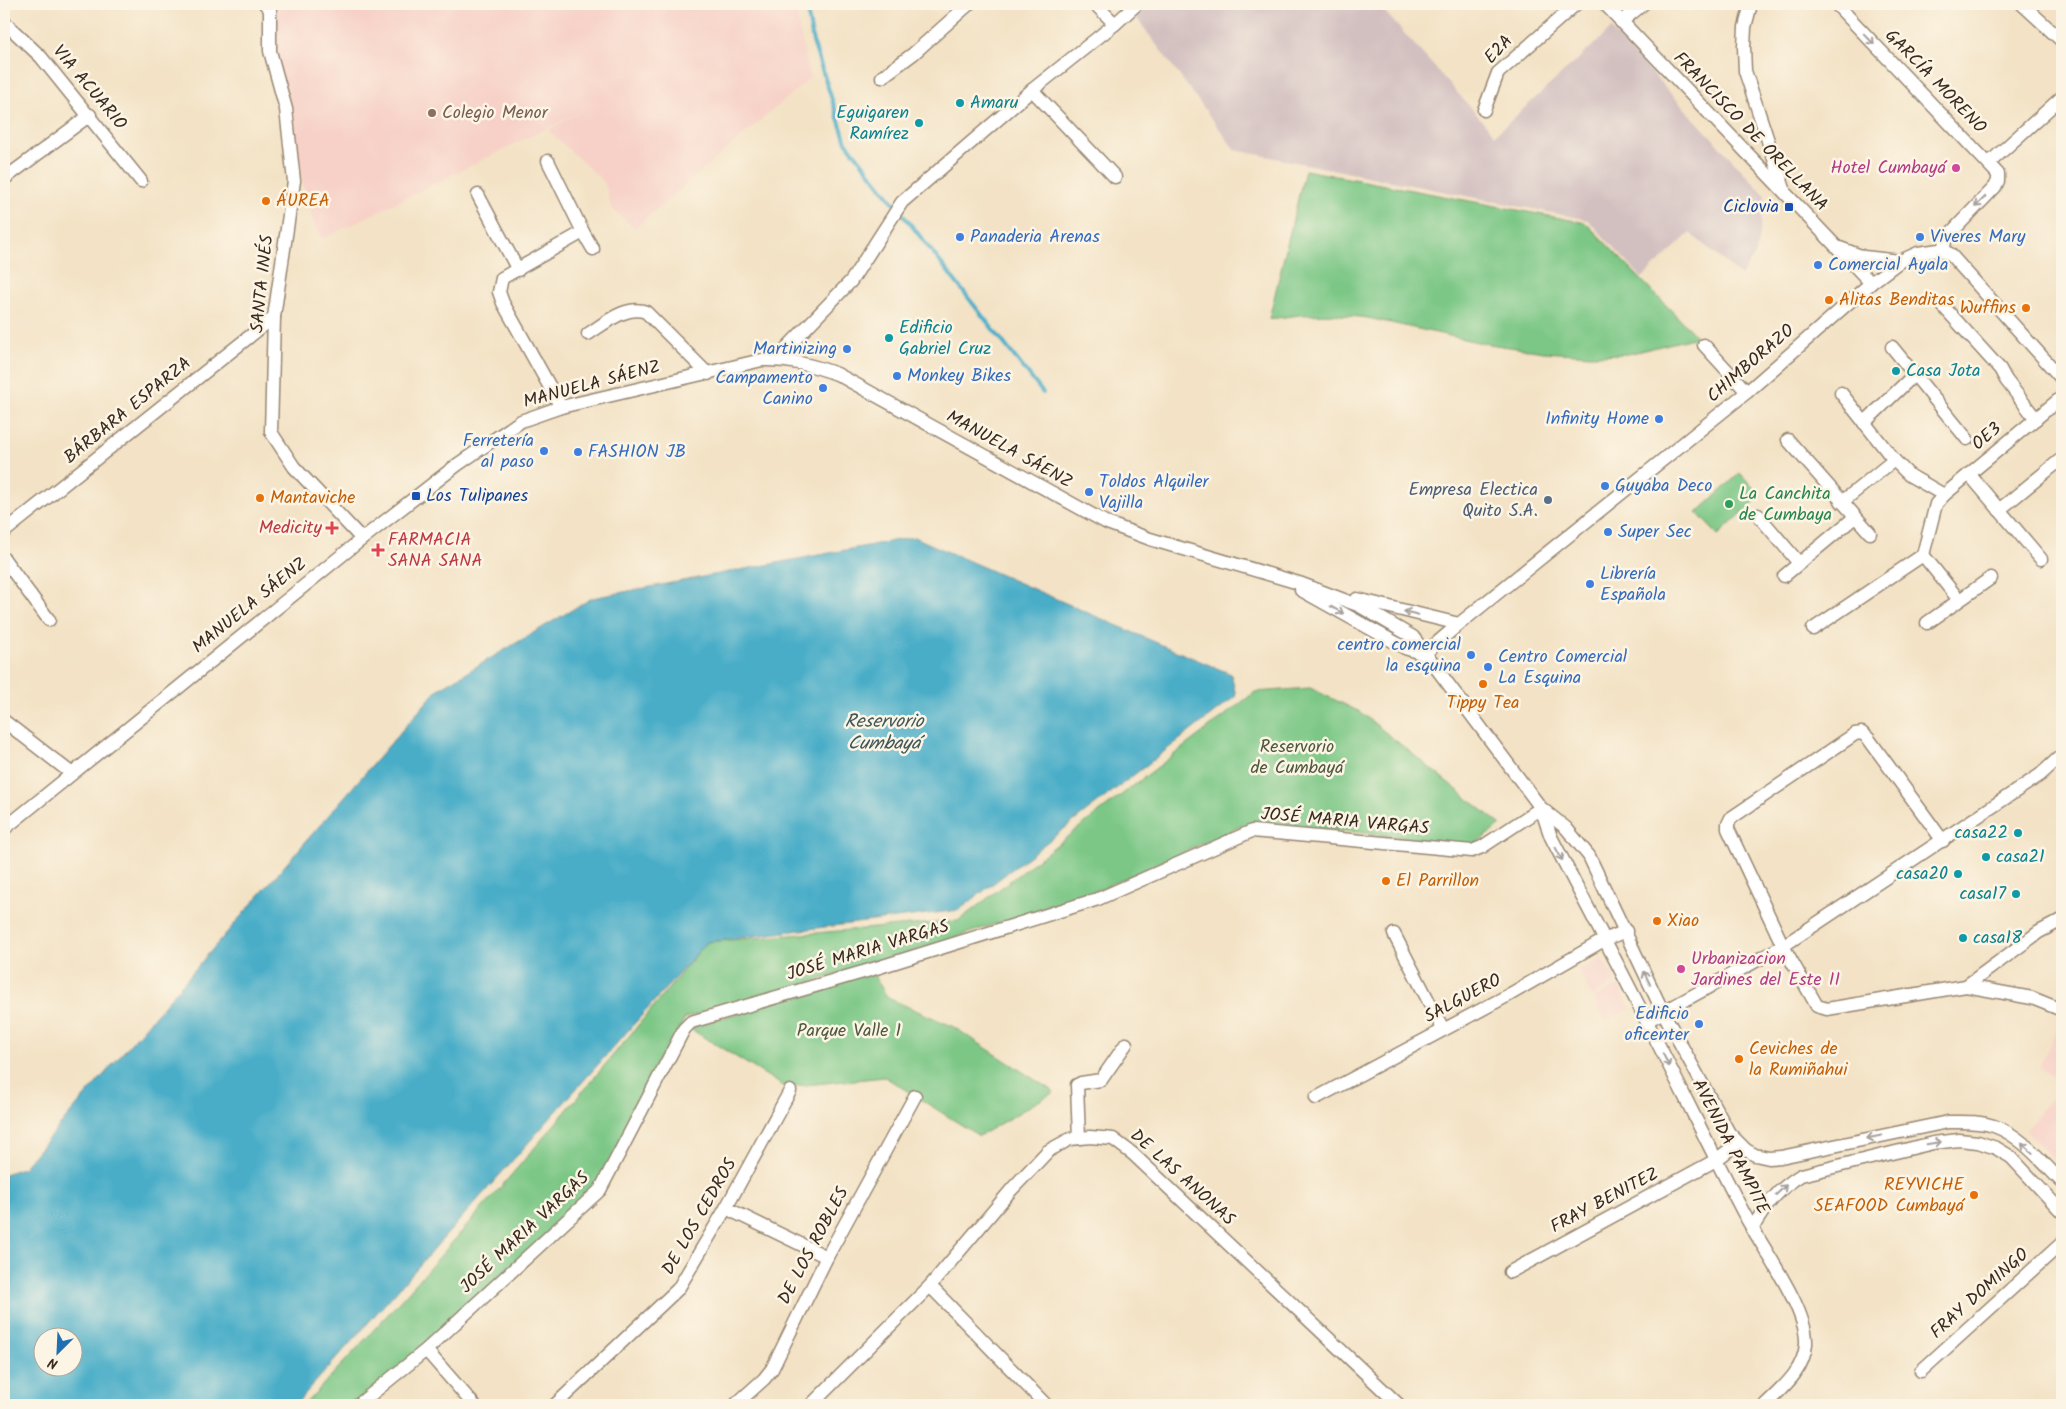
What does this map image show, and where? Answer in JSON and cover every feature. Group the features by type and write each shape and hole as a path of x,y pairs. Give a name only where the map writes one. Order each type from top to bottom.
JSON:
{"street":[{"name":"SANTA INÉS","path":"265,4 270,9 270,51 286,109 294,181 274,317 271,432 294,466 362,539"},
{"path":"882,77 913,54 969,4"},
{"path":"1095,4 1115,24"},
{"path":"776,360 851,280 902,202 1032,90 1115,24 1137,4"},
{"name":"E2A","path":"1484,110 1498,73 1576,4"},
{"name":"FRANCISCO DE ORELLANA","path":"1605,4 1871,282"},
{"path":"1622,22 1644,4"},
{"path":"1751,4 1745,27 1745,71 1785,191"},
{"name":"GARCÍA MORENO","path":"1836,4 1989,163"},
{"path":"2022,4 2062,41"},
{"name":"VIA ACUARIO","path":"4,22 41,57 90,115 141,181"},
{"path":"1032,90 1115,177"},
{"path":"2062,97 1989,163 1998,174 1998,181 1995,187 1946,238 1943,250 1950,254 2062,379"},
{"path":"4,179 90,115"},
{"path":"548,161 593,249"},
{"path":"478,195 518,270"},
{"path":"561,407 503,303 499,292 502,278 583,232"},
{"path":"1829,240 1837,247 1864,258 1900,261"},
{"name":"CHIMBORAZO","path":"1424,654 1747,392 1871,282 1900,261 1918,253 1943,250"},
{"path":"1943,306 2000,369 2006,380 2036,419"},
{"path":"588,334 630,310 639,309 646,312 708,374"},
{"name":"BÁRBARA ESPARZA","path":"4,532 274,317"},
{"path":"1704,345 1747,392"},
{"path":"1892,347 1967,439"},
{"name":"MANUELA SÁENZ","path":"4,829 362,539 457,465 521,421 561,407 762,360 807,363 837,374 1107,523 1150,539 1302,584 1360,606 1413,637 1424,654"},
{"path":"1864,423 1915,374"},
{"path":"1813,629 1923,555 1940,500 1894,460 1841,393"},
{"name":"OE3","path":"1940,500 2062,397"},
{"path":"1788,440 1870,533"},
{"path":"1842,502 1894,460"},
{"path":"1999,510 2059,461 2062,462"},
{"path":"1969,474 2041,559"},
{"path":"1758,515 1799,563"},
{"path":"1784,576 1855,517"},
{"path":"1923,555 1959,600"},
{"path":"4,559 49,620"},
{"name":"MANUELA SÁENZ","path":"1279,578 1405,648 1424,654"},
{"path":"1927,623 1991,578"},
{"path":"1302,584 1459,624"},
{"name":"AVENIDA PAMPITE","path":"1424,654 1541,808 1566,828 1589,856 1663,1012 1717,1114 1729,1133 1746,1150 1755,1155 1768,1158 1948,1122 1972,1122 1993,1126 2008,1133 2027,1147 2062,1182"},
{"path":"4,721 71,773"},
{"path":"1943,841 1868,738 1862,734 1855,734 1731,818 1728,824 1728,828 1783,946 1817,1006 1827,1009 1966,986 2032,998 2062,1010"},
{"path":"1647,1021 1783,946 2040,775 2062,754"},
{"name":"AVENIDA PAMPITE","path":"1541,808 1550,837 1647,1021 1752,1229"},
{"name":"JOSÉ MARIA VARGAS","path":"358,1405 426,1350 600,1190 684,1030 691,1022 870,970 1098,899 1248,832 1319,836 1472,851 1482,847 1541,808"},
{"path":"1966,986 2039,932 2062,920"},
{"name":"SALGUERO","path":"1316,1098 1507,996 1604,940 1626,931"},
{"path":"1394,934 1443,1029"},
{"path":"1079,1138 1078,1085 1101,1080 1126,1044"},
{"name":"DE LOS CEDROS","path":"554,1405 678,1289 726,1208 790,1091"},
{"name":"DE LOS ROBLES","path":"735,1405 772,1369 827,1257 915,1096"},
{"name":"DE LAS ANONAS","path":"812,1405 930,1286 1012,1189 1048,1151 1070,1139 1090,1137 1113,1139 1133,1154 1375,1380 1399,1405"},
{"name":"AVENIDA PAMPITE","path":"1752,1229 1765,1207 1783,1187 1801,1175 1933,1143 1960,1140 1978,1142 1996,1148 2011,1157 2062,1212"},
{"name":"FRAY BENITEZ","path":"1510,1272 1716,1160 1738,1143"},
{"path":"1819,1148 1825,1168"},
{"path":"726,1208 827,1257"},
{"path":"1752,1229 1795,1303 1802,1322 1806,1343 1803,1359 1796,1373 1765,1405"},
{"name":"FRAY DOMINGO","path":"1921,1371 2062,1243"},
{"path":"930,1286 1046,1405"},
{"path":"426,1350 474,1405"},
{"path":"1375,1380 1384,1405"}],"shaded area":[{"name":"Colegio Menor","path":"270,4 794,4 810,78 635,228 611,208 605,183 548,130 582,111 322,239 313,220 288,128 272,59"},
{"path":"1150,4 1378,4 1495,135 1611,29 1765,195 1756,253 1741,276 1690,233 1642,278 1588,220 1235,150 1136,17"},
{"path":"1603,959 1616,983 1592,996 1578,969"},
{"path":"1618,986 1630,1008 1605,1021 1594,998"},
{"path":"2058,1027 2062,1029 2062,1084 2039,1067"},
{"path":"2062,1084 2062,1169 2026,1130"}],"green space":[{"path":"1305,170 1586,223 1697,337 1628,354 1591,355 1544,352 1482,343 1368,318 1332,314 1300,315 1269,319"},
{"name":"La Canchita de Cumbaya","path":"1740,473 1761,496 1718,535 1697,513"},
{"name":"Reservorio de Cumbayá","path":"1310,688 1360,712 1501,825 1472,846 1251,822 1096,891 874,964 685,1018 597,1189 368,1405 304,1405 459,1235 707,942 958,921 1255,692"},
{"name":"Parque Valle 1","path":"871,971 888,998 952,1026 1054,1092 979,1136 885,1077 785,1087 689,1028"}],"water":[{"name":"Reservorio Cumbayá","path":"914,537 1231,674 1236,696 959,910 707,942 295,1405 4,1405 4,1174 23,1168 437,690 592,598"}],"waterway":[{"path":"806,4 813,42 846,142 1043,393"}],"place":[{"name":"Amaru","path":"960,103"},
{"name":"Colegio Menor","path":"432,113"},
{"name":"Eguigaren Ramírez","path":"919,123"},
{"name":"Hotel Cumbayá","path":"1956,168"},
{"name":"ÁUREA","path":"266,201"},
{"name":"Ciclovia","path":"1789,207"},
{"name":"Panaderia Arenas","path":"960,237"},
{"name":"Viveres Mary","path":"1920,237"},
{"name":"Comercial Ayala","path":"1818,265"},
{"name":"Alitas Benditas","path":"1829,300"},
{"name":"Wuffins","path":"2026,308"},
{"name":"Edificio Gabriel Cruz","path":"889,338"},
{"name":"Martinizing","path":"847,349"},
{"name":"Casa Jota","path":"1896,371"},
{"name":"Monkey Bikes","path":"897,376"},
{"name":"Campamento Canino","path":"823,388"},
{"name":"Infinity Home","path":"1659,419"},
{"name":"Ferretería al paso","path":"544,451"},
{"name":"FASHION JB","path":"578,452"},
{"name":"Guyaba Deco","path":"1605,486"},
{"name":"Toldos Alquiler Vajilla","path":"1089,492"},
{"name":"Los Tulipanes","path":"416,496"},
{"name":"Mantaviche","path":"260,498"},
{"name":"Empresa Electica Quito S.A.","path":"1548,500"},
{"name":"La Canchita de Cumbaya","path":"1729,504"},
{"name":"Medicity","path":"332,528"},
{"name":"Super Sec","path":"1608,532"},
{"name":"FARMACIA SANA SANA","path":"378,550"},
{"name":"Librería Española","path":"1590,584"},
{"name":"centro comercial la esquina","path":"1471,655"},
{"name":"Centro Comercial La Esquina","path":"1488,667"},
{"name":"Tippy Tea","path":"1483,684"},
{"name":"casa22","path":"2018,833"},
{"name":"casa21","path":"1986,857"},
{"name":"casa20","path":"1958,874"},
{"name":"El Parrillon","path":"1386,881"},
{"name":"casa17","path":"2016,894"},
{"name":"Xiao","path":"1657,921"},
{"name":"casa18","path":"1963,938"},
{"name":"Urbanizacion Jardines del Este II","path":"1681,969"},
{"name":"Edificio oficenter","path":"1699,1024"},
{"name":"Ceviches de la Rumiñahui","path":"1739,1059"},
{"name":"REYVICHE SEAFOOD Cumbayá","path":"1974,1195"}]}
